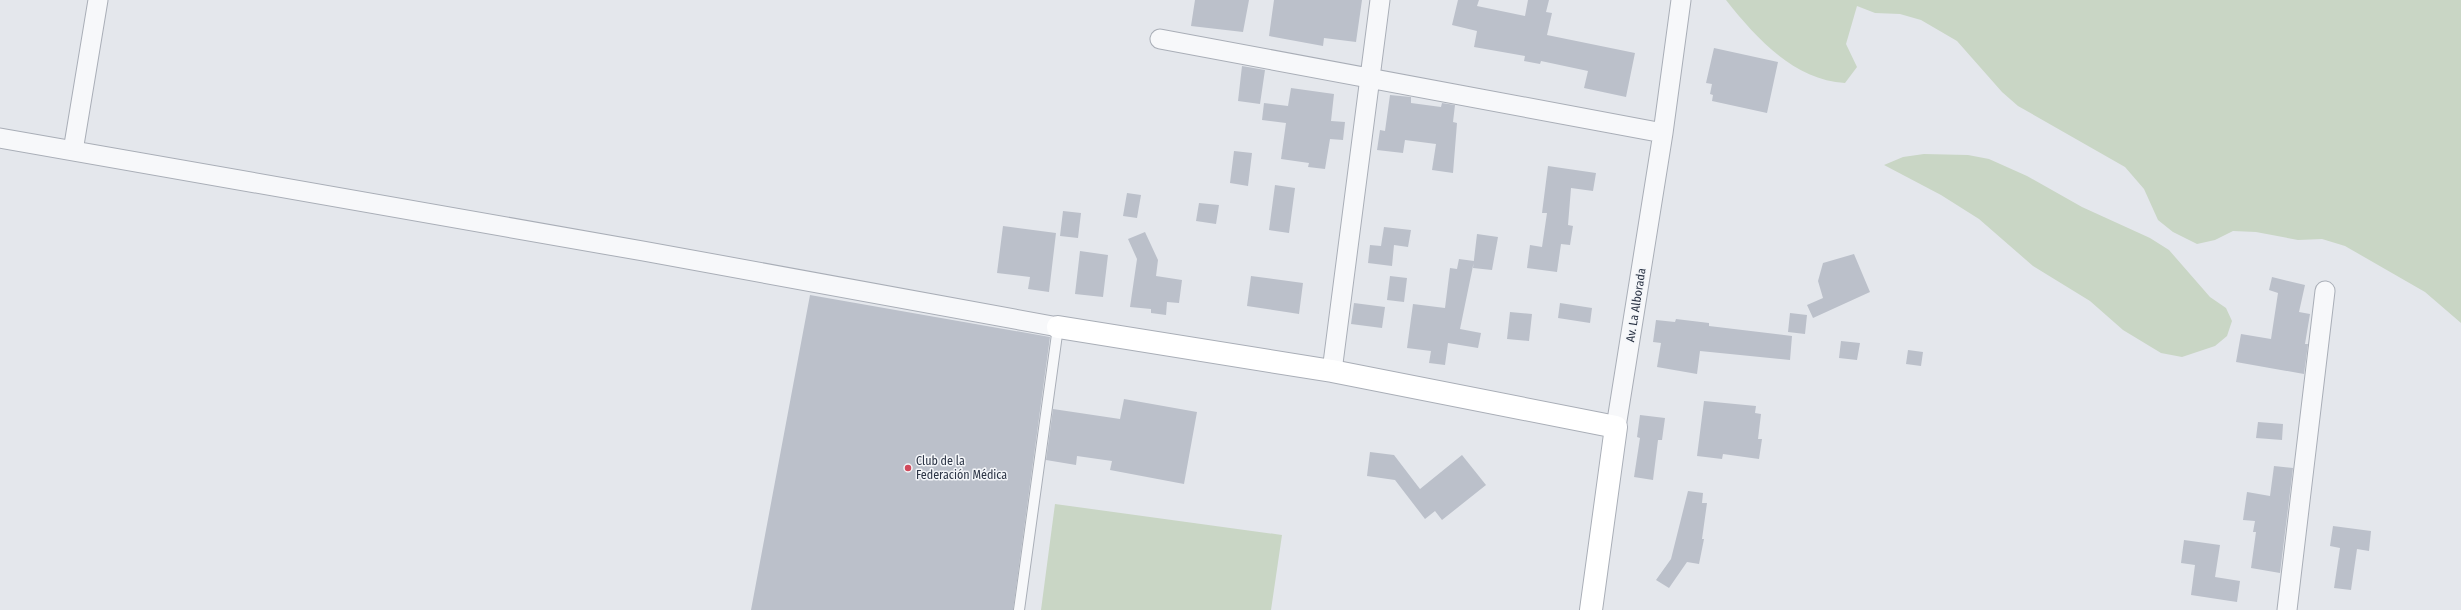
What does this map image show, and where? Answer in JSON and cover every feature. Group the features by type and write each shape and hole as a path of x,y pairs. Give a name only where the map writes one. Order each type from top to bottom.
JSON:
{"main road":[{"path":"1058,327 1332,371 1616,427"},
{"name":"Av. La Alborada","path":"1590,610 1616,427"}],"street":[{"path":"73,151 98,0"},
{"path":"1332,371 1380,0"},
{"name":"Av. La Alborada","path":"1616,427 1663,132 1681,0"},
{"path":"1160,39 1663,132"},
{"path":"0,138 643,251 1058,327"},
{"path":"2287,610 2325,292"}],"lane":[{"path":"1019,610 1058,327"}],"green space":[{"path":"1726,0 2461,0 2461,323 2425,292 2345,246 2322,239 2298,240 2256,232 2233,231 2215,240 2197,244 2173,232 2158,220 2144,189 2125,167 2018,106 2002,92 1957,41 1921,20 1900,14 1875,13 1857,6 1846,44 1857,67 1845,83 1826,80 1809,74 1778,55 1750,29"},
{"path":"1924,154 1968,155 1989,159 2027,176 2082,207 2150,238 2169,250 2210,297 2226,308 2232,321 2227,336 2215,346 2182,357 2161,353 2123,330 2090,301 2033,266 1979,219 1941,195 1884,165 1903,157"},
{"path":"1055,504 1282,535 1271,610 1041,610"}],"building":[{"path":"1195,0 1249,0 1243,32 1191,26"},
{"path":"1274,0 1362,0 1356,42 1324,38 1323,46 1269,36"},
{"path":"1458,0 1479,0 1477,6 1525,16 1528,0 1549,0 1546,12 1552,13 1547,35 1635,53 1626,97 1584,88 1588,71 1541,61 1540,64 1524,61 1525,56 1474,47 1477,31 1452,25"},
{"path":"1714,48 1778,62 1767,113 1712,101 1713,95 1710,94 1712,84 1706,83"},
{"path":"1242,66 1265,70 1260,104 1238,101"},
{"path":"1291,88 1334,94 1331,121 1345,122 1343,140 1330,139 1325,169 1308,167 1309,163 1281,159 1286,123 1262,120 1264,103 1288,106"},
{"path":"1390,95 1411,97 1411,103 1441,107 1442,103 1455,105 1453,122 1457,123 1453,173 1432,170 1436,144 1405,140 1403,153 1377,150 1380,130 1385,131"},
{"path":"1234,151 1252,153 1248,186 1230,183"},
{"path":"1548,166 1596,173 1593,191 1571,188 1568,225 1573,226 1570,245 1561,244 1557,272 1527,268 1530,245 1542,247 1547,213 1542,213"},
{"path":"1275,185 1295,188 1289,233 1269,230"},
{"path":"1127,193 1141,195 1137,218 1123,216"},
{"path":"1199,203 1219,205 1216,224 1196,221"},
{"path":"1063,211 1081,213 1078,238 1060,236"},
{"path":"1003,226 1056,233 1049,292 1028,289 1030,277 997,273"},
{"path":"1384,227 1411,230 1408,247 1394,245 1392,266 1368,263 1370,245 1381,246"},
{"path":"1145,232 1158,260 1156,276 1182,280 1179,303 1167,302 1166,315 1151,313 1151,309 1130,307 1137,259 1128,239"},
{"path":"1477,234 1498,237 1492,270 1473,268"},
{"path":"1080,251 1108,255 1103,297 1075,294"},
{"path":"1854,254 1870,292 1813,318 1807,305 1823,298 1818,281 1823,263"},
{"path":"1459,259 1474,261 1460,329 1481,333 1478,348 1448,343 1445,365 1429,363 1431,351 1407,348 1413,304 1445,308 1450,268 1457,269"},
{"path":"1251,276 1303,283 1299,314 1247,306"},
{"path":"1390,276 1407,278 1404,302 1387,300"},
{"path":"2272,277 2305,285 2299,312 2310,314 2305,344 2308,344 2304,374 2236,362 2241,334 2271,339 2278,293 2269,290"},
{"name":"Club de la Federación Médica","path":"810,295 1050,337 1013,610 751,610"},
{"path":"1354,303 1385,307 1382,328 1351,324"},
{"path":"1560,303 1592,308 1590,323 1558,318"},
{"path":"1510,312 1532,314 1529,341 1507,339"},
{"path":"1790,313 1807,315 1805,334 1788,332"},
{"path":"1676,319 1709,323 1709,326 1792,336 1790,360 1700,351 1697,374 1657,367 1661,343 1653,342 1656,320 1675,322"},
{"path":"1841,341 1860,343 1857,360 1839,358"},
{"path":"1908,350 1923,352 1921,366 1906,364"},
{"path":"1124,399 1197,412 1184,484 1110,470 1112,461 1077,456 1076,465 1046,460 1053,409 1120,419"},
{"path":"1704,401 1756,406 1755,413 1761,414 1758,439 1762,439 1759,459 1723,454 1722,459 1697,456"},
{"path":"1640,415 1665,418 1662,440 1658,440 1653,480 1634,477 1640,438 1637,437"},
{"path":"2258,422 2283,424 2282,440 2256,438"},
{"path":"1370,452 1394,455 1420,489 1462,455 1486,485 1442,520 1435,511 1425,519 1395,480 1367,476"},
{"path":"2274,466 2293,468 2280,573 2251,568 2256,532 2253,532 2255,521 2243,520 2247,492 2270,496"},
{"path":"1688,491 1703,493 1702,503 1707,503 1702,539 1704,539 1699,564 1687,562 1669,588 1656,580 1671,559"},
{"path":"2333,526 2371,531 2369,551 2357,549 2351,590 2334,588 2340,548 2330,546"},
{"path":"2184,540 2220,545 2215,577 2240,581 2237,602 2191,595 2195,565 2181,563"}],"place":[{"name":"Club de la Federación Médica","path":"908,468"}]}
